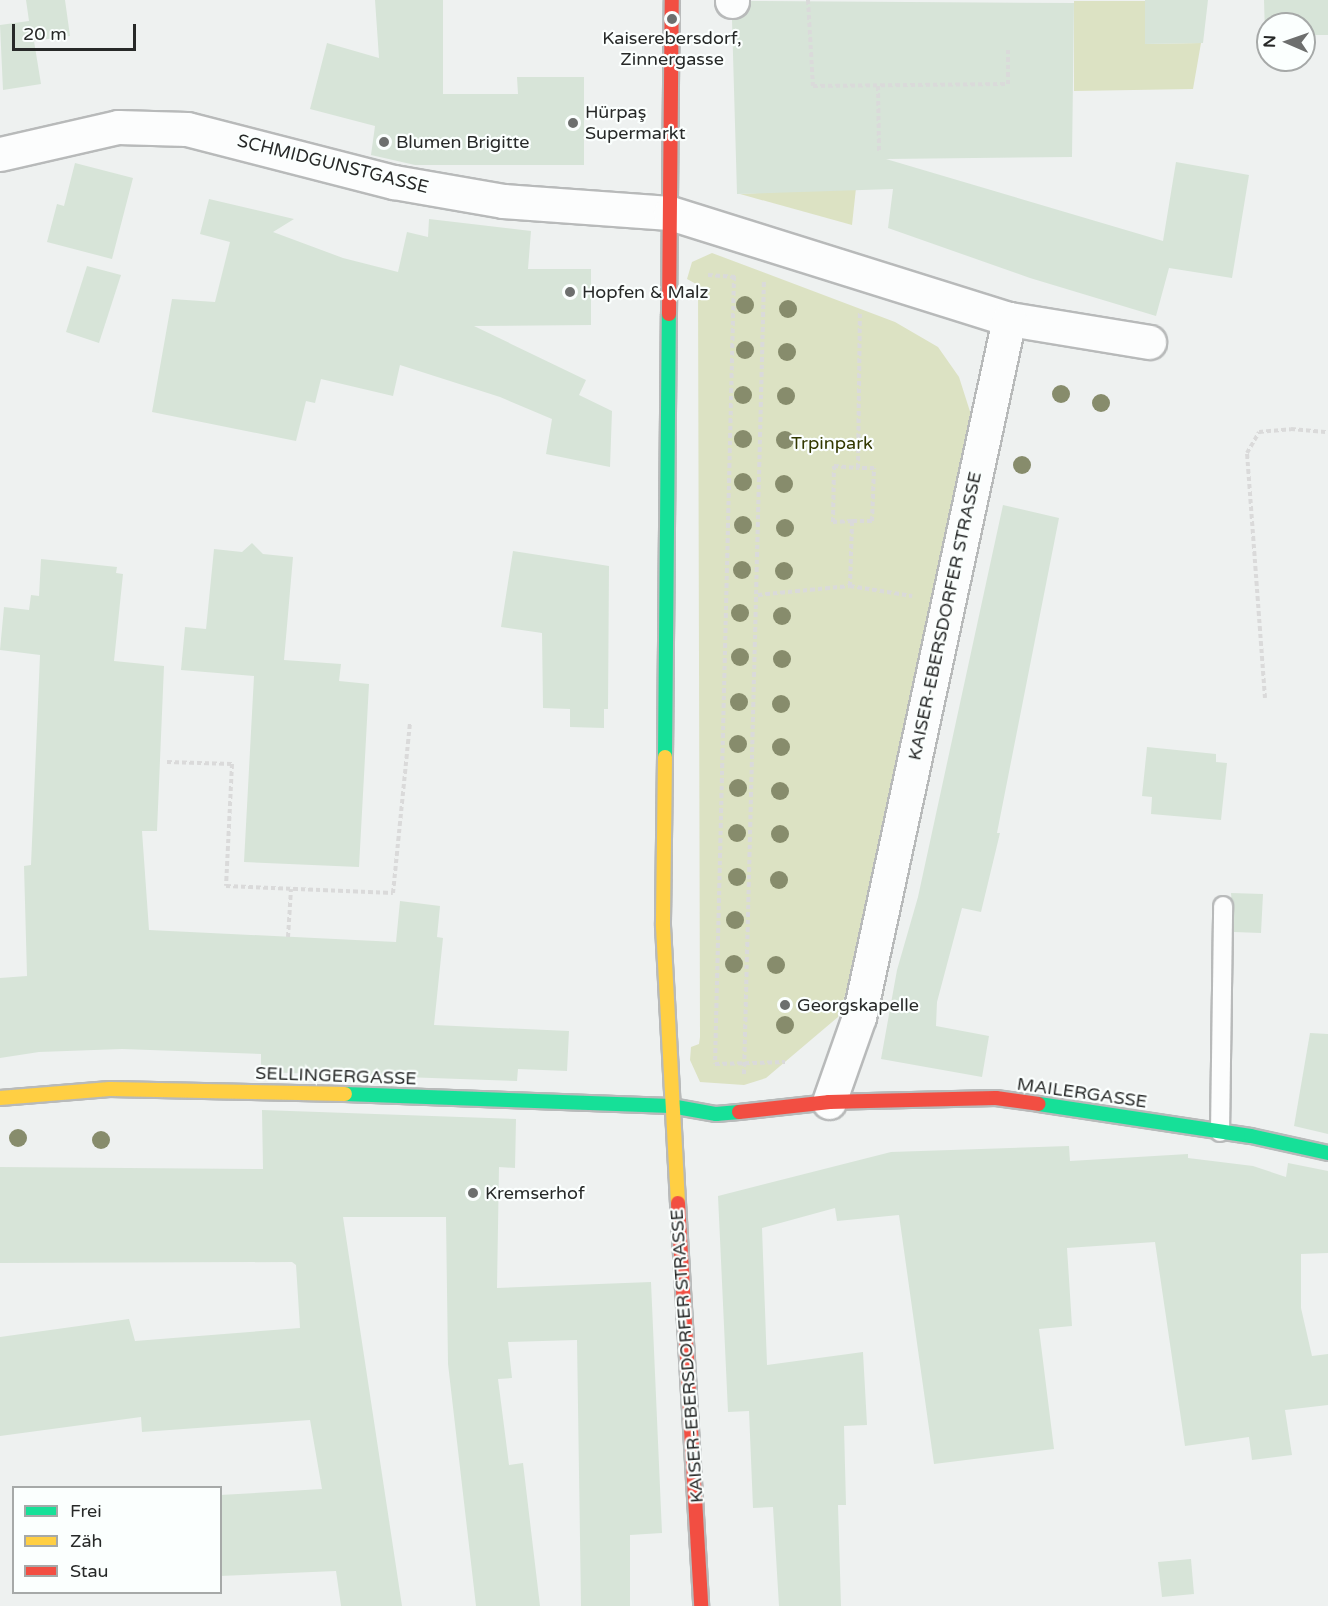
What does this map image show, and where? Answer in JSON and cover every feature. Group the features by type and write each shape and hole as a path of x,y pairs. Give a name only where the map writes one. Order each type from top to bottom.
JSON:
{"main road":[{"name":"KAISER-EBERSDORFER STRASSE","path":"672,0 663,926 671,1106 694,1443 701,1606"},
{"name":"SELLINGERGASSE","path":"0,1098 110,1089 271,1090 671,1106"},
{"name":"MAILERGASSE","path":"829,1102 996,1098 1220,1132 1328,1153"},
{"path":"671,1106 716,1114 829,1102"}],"street":[{"name":"SCHMIDGUNSTGASSE","path":"0,153 118,127 188,129 394,182 503,201 669,213"},
{"path":"669,213 1009,319 1149,342"},
{"name":"KAISER-EBERSDORFER STRASSE","path":"829,1102 859,1017 1009,319"}],"lane":[{"path":"1220,1132 1222,906"}],"path":[{"path":"808,0 813,86 1008,84 1008,50"},
{"path":"878,86 879,151"},
{"path":"744,1111 758,595 764,243"},
{"path":"858,468 860,272"},
{"path":"700,274 734,276 715,1064 785,1062"},
{"path":"1264,698 1247,453 1259,432 1291,429 1328,432"},
{"path":"834,466 874,468 872,521 852,521 833,522 834,466"},
{"path":"850,586 852,521"},
{"path":"758,595 850,586 948,603"},
{"path":"168,762 232,764 226,886 393,893 410,723"},
{"path":"288,937 291,889"}],"green space":[{"path":"1074,1 1145,1 1145,44 1201,43 1193,89 1074,91"},
{"path":"856,188 852,225 740,194"},
{"name":"Trpinpark","path":"712,253 895,322 938,347 959,377 974,424 856,961 838,1017 766,1078 744,1085 700,1082 690,1060 691,1047 699,1044 700,1037 698,285 687,279 692,262"}],"building":[{"path":"26,0 65,0 70,36 34,41 41,84 3,90 0,25 29,21"},
{"path":"375,0 443,0 443,94 518,94 517,77 584,77 584,165 415,165 371,155 375,126 310,109 327,43 379,58"},
{"path":"1145,0 1208,0 1203,43 1145,44"},
{"path":"1264,0 1328,0 1328,35 1316,35 1316,12 1264,12"},
{"path":"751,1 1074,3 1072,157 886,159 1163,241 1176,162 1249,175 1232,278 1169,268 1156,316 1030,278 888,228 893,189 737,194 732,20 742,17"},
{"path":"75,163 133,178 112,259 47,242 57,204 64,206"},
{"path":"209,199 294,219 273,232 343,258 398,272 407,232 428,237 429,219 531,231 528,269 591,269 591,325 474,326 586,380 579,395 612,411 610,467 546,454 552,419 500,397 400,365 393,396 321,379 315,403 306,401 296,441 152,412 172,299 215,302 230,242 200,234"},
{"path":"87,266 121,275 99,343 66,332"},
{"path":"1003,505 1059,518 997,833 1000,833 981,912 962,908 937,1002 936,1026 989,1036 982,1077 881,1059 897,970 918,897"},
{"path":"252,543 263,554 293,557 284,660 341,664 339,681 369,684 359,867 244,862 254,676 181,670 185,627 206,629 214,549 242,552"},
{"path":"513,551 609,566 608,709 604,709 604,728 570,727 570,709 543,708 542,633 501,627"},
{"path":"41,559 117,567 116,573 123,574 114,661 164,666 157,831 142,831 149,930 396,942 400,901 440,906 437,937 443,938 434,1025 569,1031 567,1071 518,1069 517,1081 261,1072 261,1054 122,1049 39,1052 0,1058 0,978 27,976 24,866 31,865 40,655 0,650 4,607 29,610 31,595 39,596"},
{"path":"1147,747 1216,754 1216,762 1227,763 1221,820 1151,814 1152,797 1142,796"},
{"path":"1231,893 1263,894 1261,933 1234,932"},
{"path":"1310,1033 1328,1034 1328,1134 1294,1126"},
{"path":"262,1110 516,1119 515,1168 499,1167 497,1288 651,1282 662,1533 630,1535 630,1606 581,1606 577,1340 508,1342 512,1378 498,1379 509,1465 523,1463 540,1606 476,1606 448,1364 446,1217 343,1217 402,1606 341,1606 336,1571 222,1576 222,1495 322,1489 310,1420 142,1432 141,1417 0,1436 0,1337 129,1319 135,1341 300,1328 296,1265 292,1262 0,1263 0,1167 263,1169"},
{"path":"1069,1146 1070,1161 1188,1154 1188,1158 1253,1166 1286,1177 1288,1163 1328,1171 1328,1253 1301,1254 1301,1308 1312,1356 1328,1354 1328,1405 1285,1410 1292,1455 1252,1460 1249,1437 1185,1446 1155,1242 1067,1248 1072,1326 1039,1329 1054,1449 934,1464 899,1215 837,1221 835,1208 762,1228 767,1365 863,1352 867,1425 844,1426 846,1505 838,1505 841,1606 779,1606 773,1507 753,1508 749,1411 728,1412 718,1196 891,1152"},
{"path":"1191,1559 1194,1594 1162,1597 1158,1562"}],"traffic: fast":[{"path":"665,757 669,314"},
{"path":"345,1094 671,1106 716,1114 739,1112"},
{"path":"1039,1104 1251,1136 1328,1153"}],"traffic: slow":[{"path":"665,757 663,926 678,1203"},
{"path":"0,1098 110,1089 345,1094"}],"traffic: jam":[{"path":"669,314 672,0"},
{"path":"739,1112 829,1102 996,1098 1039,1104"},
{"path":"678,1203 701,1606"}],"place":[{"name":"Kaiserebersdorf, Zinnergasse","path":"672,19"},
{"name":"Hürpaş Supermarkt","path":"573,123"},
{"name":"Blumen Brigitte","path":"384,142"},
{"name":"Hopfen & Malz","path":"570,292"},
{"name":"Georgskapelle","path":"785,1005"},
{"name":"Kremserhof","path":"473,1193"}]}
